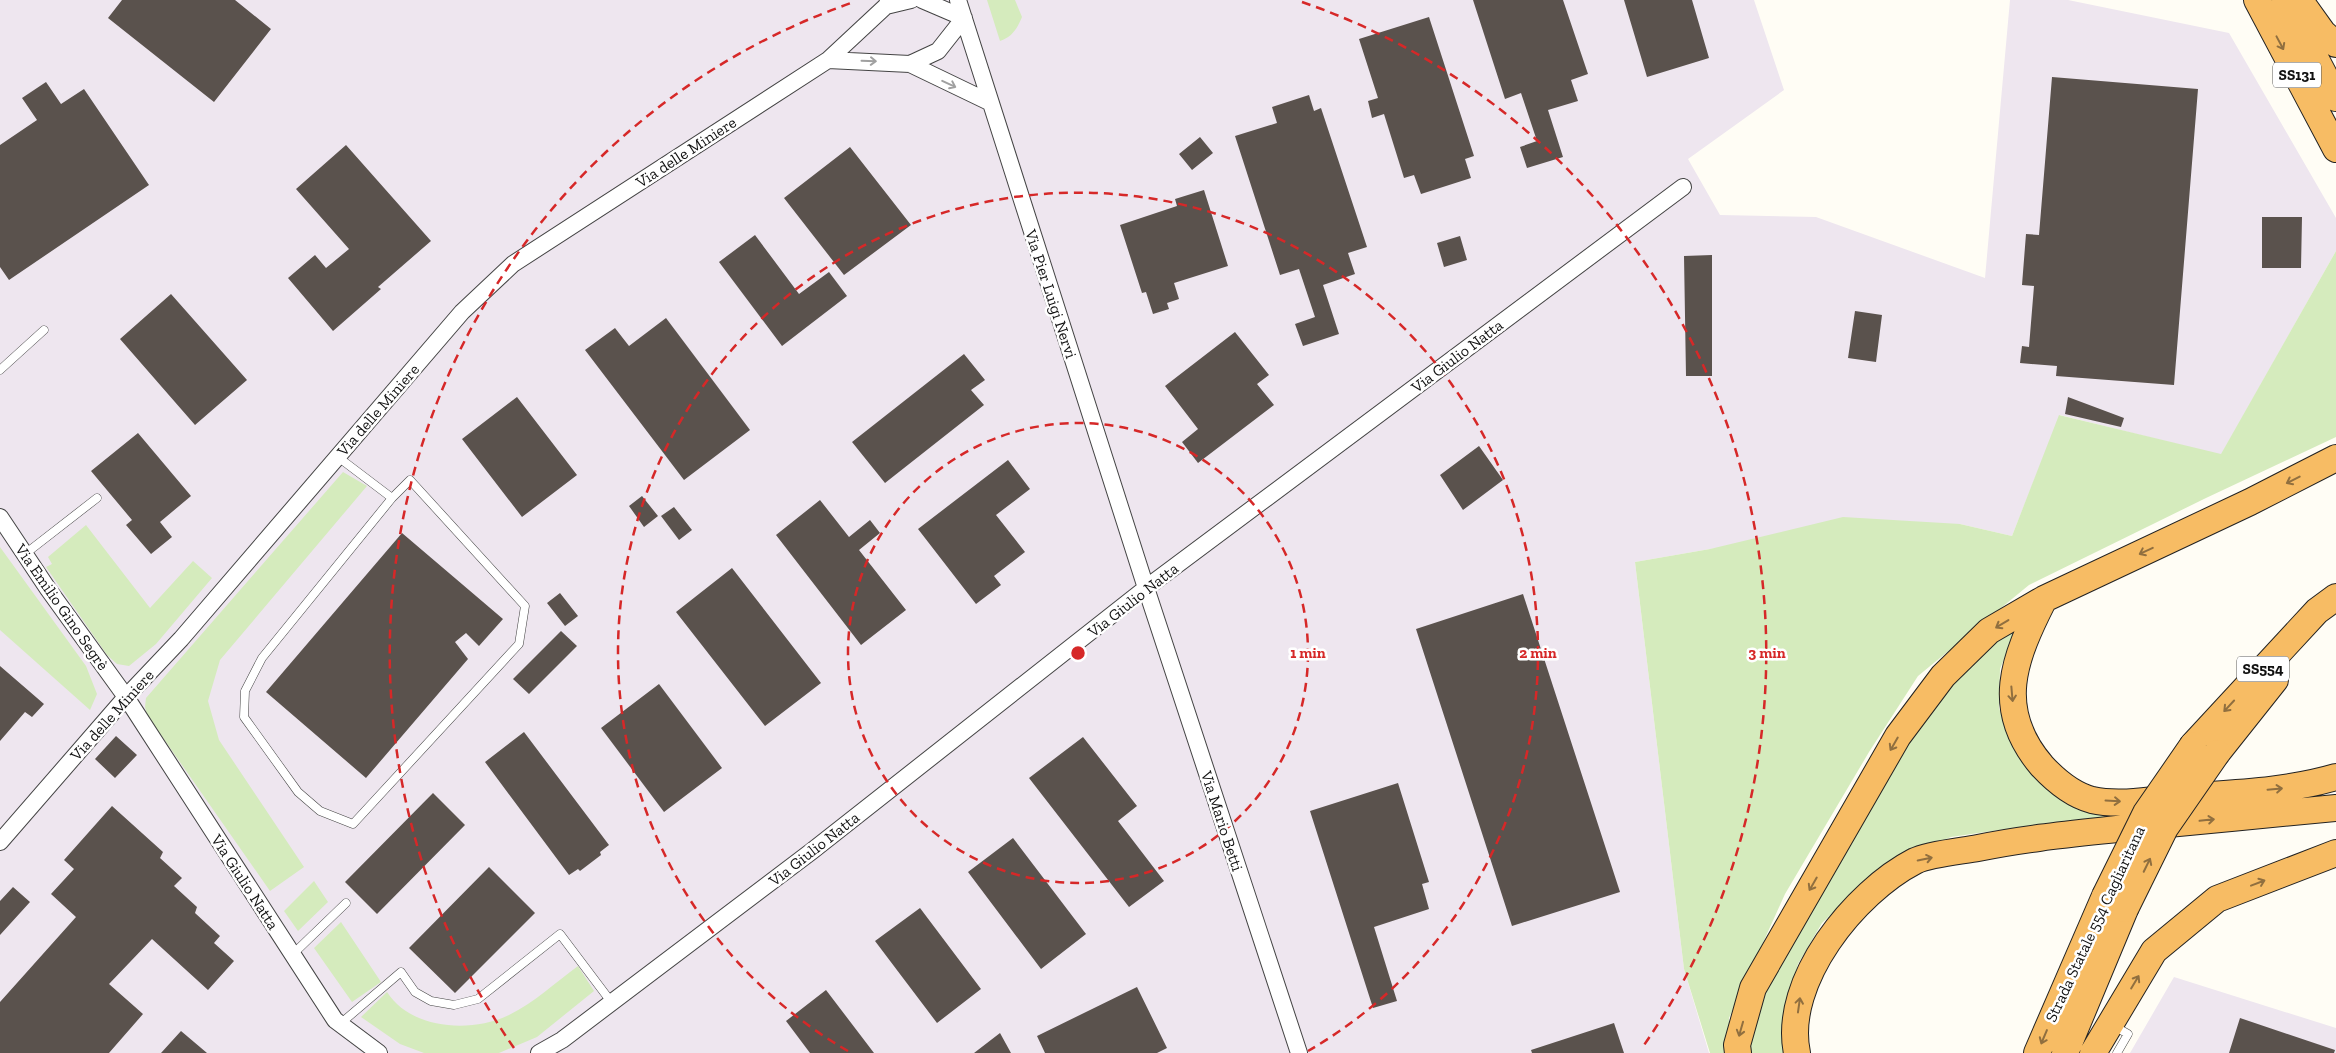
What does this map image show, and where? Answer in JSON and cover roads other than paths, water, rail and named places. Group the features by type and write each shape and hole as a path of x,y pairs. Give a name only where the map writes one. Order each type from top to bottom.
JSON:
{"highway":[{"name":"SS131","path":"2257,0 2336,149"},
{"name":"SS131","path":"2285,0 2336,98"},
{"path":"2300,0 2323,33 2336,44"},
{"path":"1738,1053 1737,1045 1753,988 1898,736 1943,676 1990,631 2044,599 2250,502 2336,458"},
{"name":"Strada Statale 554 Cagliaritana","path":"2037,1053 2115,902 2165,828 2205,749 2317,612 2336,597"},
{"path":"2044,599 2023,640 2012,685 2014,717 2029,750 2056,782 2091,800 2131,802 2302,787 2336,777"},
{"name":"Strada Statale 554 Cagliaritana","path":"2205,749 2321,630 2336,620"},
{"path":"1797,1053 1794,1040 1801,996 1818,956 1856,906 1883,883 1916,860 2021,839 2336,808"},
{"path":"2092,1053 2119,1029 2154,952 2216,899 2336,852"},
{"name":"Strada Statale 554 Cagliaritana","path":"2065,1053 2115,902"}],"street":[{"name":"Via delle Miniere","path":"0,842 126,697 181,639 462,312 514,264 828,60 888,3 912,0"},
{"path":"910,64 938,51 964,18 922,0"},
{"name":"Via Pier Luigi Nervi","path":"958,0 989,102 1146,588"},
{"path":"828,60 910,64 989,102"},
{"name":"Via Giulio Natta","path":"539,1053 562,1040 812,851 1146,588 1684,187"},
{"name":"Via Emilio Gino Segrè","path":"0,516 126,697"},
{"name":"Via Mario Betti","path":"1146,588 1299,1053"},
{"name":"Via Giulio Natta","path":"126,697 335,1020 379,1053"}],"lane":[{"path":"0,370 44,330"},
{"path":"338,457 392,498"},
{"path":"410,480 525,606 524,622 519,644 353,824 320,811 298,792 244,716 245,691 262,658 392,498 410,480"},
{"path":"25,554 97,498"},
{"path":"292,954 346,903"},
{"path":"340,1024 401,972 415,992 431,1001 454,1005 478,999 560,934 612,1003"},
{"path":"2117,1053 2119,1029"}]}
